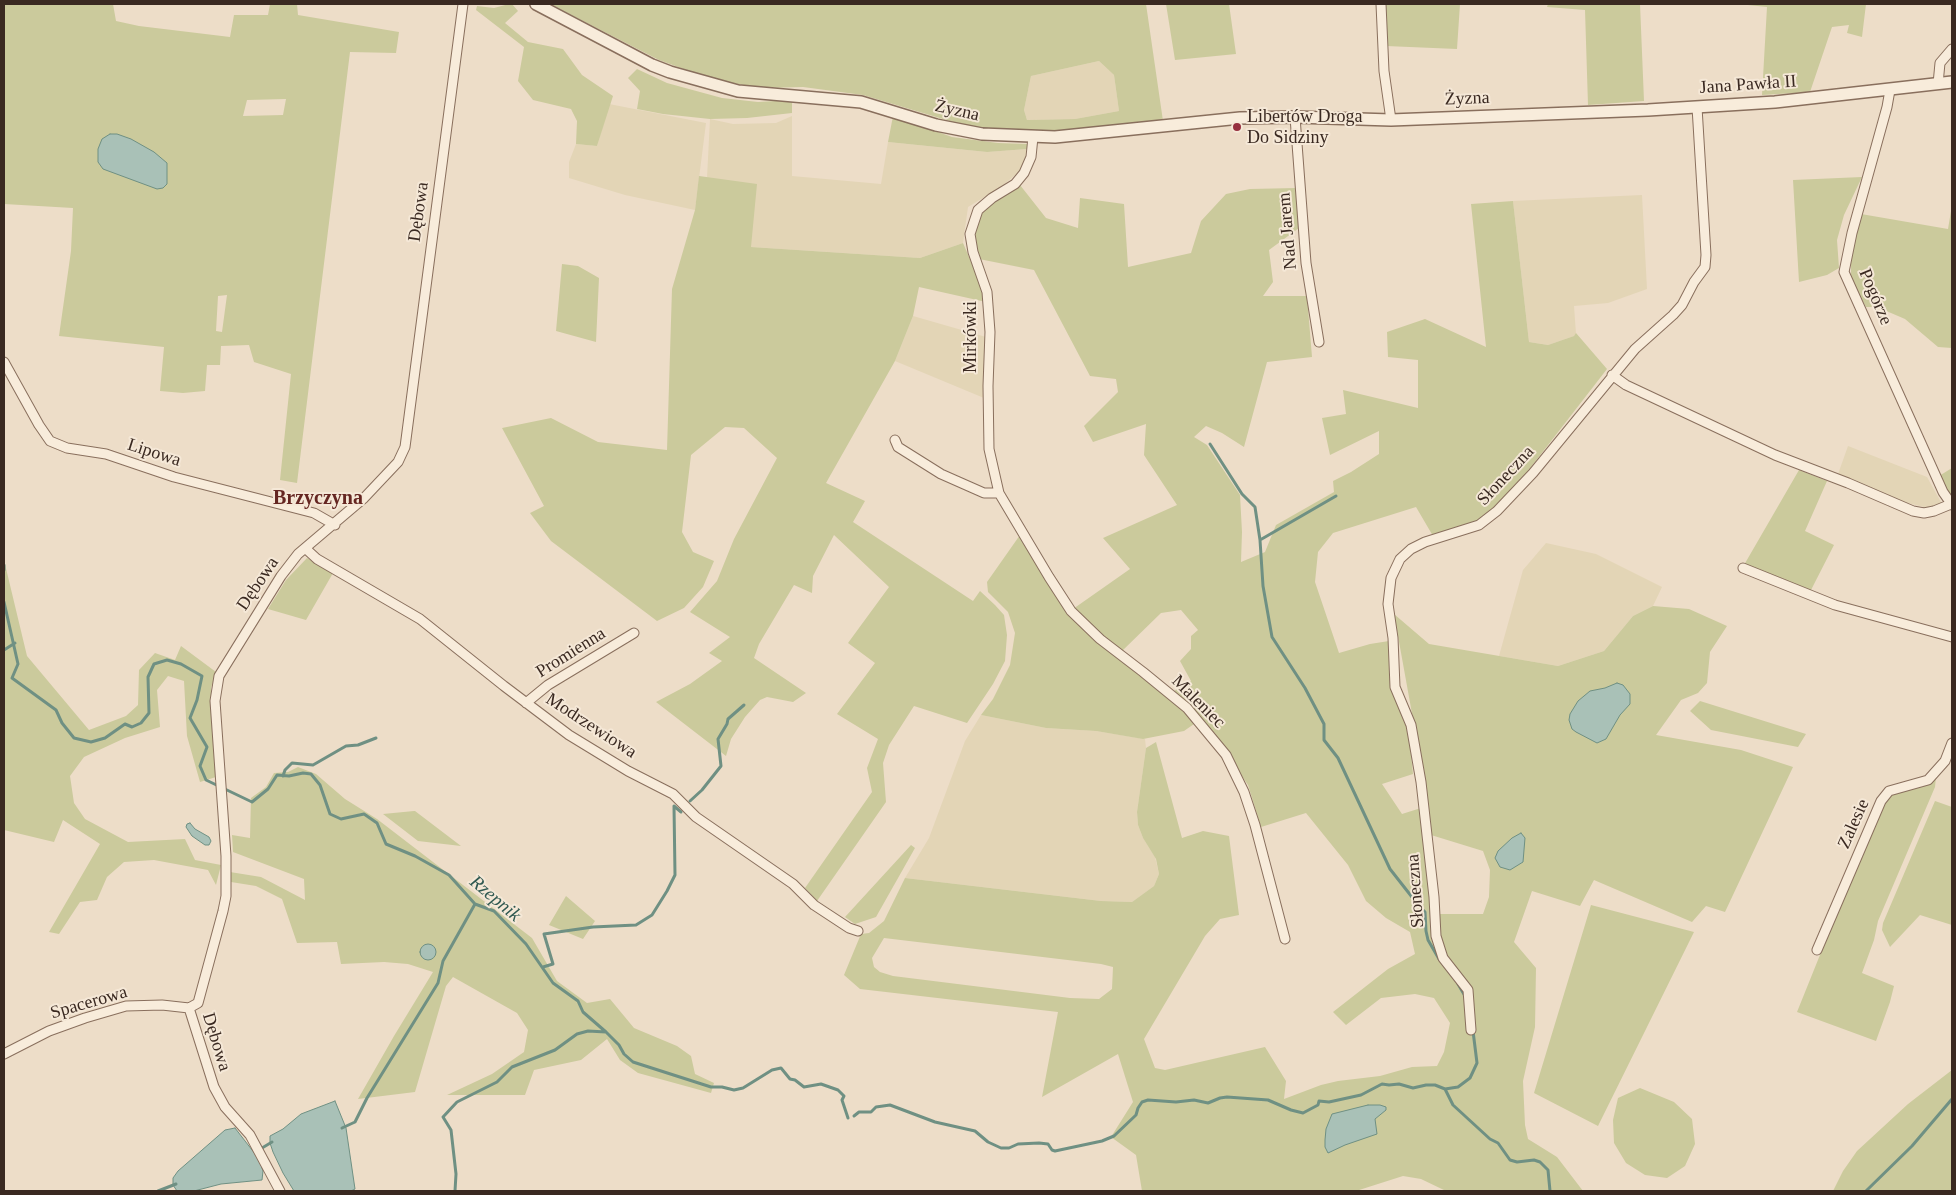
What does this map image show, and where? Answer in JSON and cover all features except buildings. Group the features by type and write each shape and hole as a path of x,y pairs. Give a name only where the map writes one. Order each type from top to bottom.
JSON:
{"street":[{"name":"Dębowa","path":"280,1191 250,1135 225,1107 214,1087 189,1008 198,1003 226,896 226,856 215,701 219,676 281,576 305,548 335,525 364,498 398,462 406,447 463,4"},
{"name":"Żyzna","path":"536,4 652,65 714,85 761,94 861,102 936,125 982,134 1055,137 1242,118 1295,117 1391,120 1545,114"},
{"path":"1381,4 1384,71 1391,120"},
{"path":"1938,84 1940,63 1952,49"},
{"name":"Jana Pawła II","path":"1545,114 1775,102 1952,82"},
{"name":"Pogórze","path":"1890,90 1885,115 1852,233 1844,272 1943,492 1952,505"},
{"name":"Słoneczna","path":"1471,1030 1468,990 1443,958 1436,936 1434,897 1421,782 1411,725 1395,687 1393,638 1388,604 1389,586 1396,565 1411,549 1426,542 1479,525 1497,511 1539,466 1635,348 1673,314 1705,267 1706,255 1697,107"},
{"name":"Nad Jarem","path":"1295,117 1306,263 1319,342"},
{"name":"Mirkówki","path":"1020,528 999,493 990,449 988,386 990,332 987,292 973,252 970,234 978,210 992,198 1015,184 1024,173 1031,157 1033,137"},
{"name":"Lipowa","path":"4,362 38,425 50,440 66,448 106,454 174,478 314,513 335,525"},
{"path":"1612,375 1626,385 1775,455 1848,483 1913,511 1934,512 1952,505"},
{"path":"895,440 898,448 941,474 984,493 999,493"},
{"name":"Maleniec","path":"1020,528 1071,611 1100,639 1187,708 1226,755 1244,792 1256,825 1285,939"},
{"name":"Modrzewiowa","path":"305,548 317,560 420,618 569,735 628,771 673,794 696,817 793,884 814,905 849,928 858,931"},
{"path":"1743,568 1835,605 1952,637"},
{"name":"Promienna","path":"526,703 548,685 634,633"},
{"name":"Zalesie","path":"1817,950 1880,800 1889,791 1928,780 1945,761 1952,743"},
{"name":"Spacerowa","path":"4,1054 54,1029 126,1006 162,1005 189,1008"}],"shaded area":[{"path":"1099,61 1114,75 1119,111 1075,119 1027,120 1024,110 1031,76"},
{"path":"609,104 706,123 695,210 625,195 569,178 569,162 576,144 597,146"},
{"path":"792,116 792,176 881,184 888,142 987,152 1027,149 1026,157 1021,170 1001,187 968,207 963,243 920,258 751,247 707,178 710,119 733,124 776,123"},
{"path":"110,134 117,134 131,139 154,152 167,163 167,184 163,188 157,189 103,169 98,162 98,149 102,139"},
{"path":"1642,195 1647,289 1608,303 1574,306 1576,334 1574,336 1548,345 1529,342 1513,201"},
{"path":"913,316 986,337 984,398 895,361"},
{"path":"1848,446 1927,477 1942,504 1928,508 1892,499 1837,477"},
{"path":"1546,543 1596,554 1662,587 1653,606 1633,616 1604,651 1558,666 1499,656 1523,570"},
{"path":"1617,683 1623,685 1630,694 1630,704 1620,715 1606,739 1597,743 1572,729 1569,720 1570,714 1578,701 1590,691"},
{"path":"981,715 1046,728 1096,731 1145,739 1146,748 1137,812 1138,825 1143,838 1155,857 1159,874 1154,886 1132,902 1101,901 905,878 929,838 965,741"},
{"path":"190,823 195,829 209,837 211,841 209,845 205,845 192,836 186,827"},
{"path":"1521,833 1525,838 1523,862 1510,870 1500,867 1495,858 1498,851 1512,838"},
{"path":"425,944 431,944 436,949 434,958 425,960 420,955 420,949"},
{"path":"335,1101 346,1128 355,1189 351,1191 294,1191 273,1152 270,1136 283,1129 301,1114"},
{"path":"1368,1105 1386,1107 1386,1110 1375,1119 1377,1134 1328,1153 1325,1147 1326,1129 1332,1114"},
{"path":"235,1128 259,1159 263,1171 262,1180 221,1184 194,1191 177,1191 173,1185 173,1178 178,1171 225,1130"}],"green space":[{"path":"4,4 113,4 116,21 139,26 230,37 234,15 268,15 270,4 297,4 298,15 399,32 396,53 350,52 297,483 280,480 291,374 254,362 249,345 221,346 220,365 207,365 205,391 183,393 160,391 164,347 59,336 71,251 73,208 4,204","holes":["286,99 283,115 243,116 247,100","227,295 222,332 216,331 218,296"]},
{"path":"512,4 518,11 505,23 528,42 563,49 582,75 613,96 597,146 576,144 577,121 571,109 533,100 518,81 524,47 476,10 477,6 494,8"},
{"path":"550,4 1146,4 1163,121 1025,133 983,131 863,95 803,87 762,88 714,80 659,60","holes":["1099,61 1114,75 1119,111 1075,119 1027,120 1024,110 1031,76"]},
{"path":"1166,4 1229,4 1236,54 1175,60"},
{"path":"1384,4 1460,4 1457,49 1386,46"},
{"path":"1548,4 1640,4 1644,101 1588,105 1585,10 1547,7"},
{"path":"1738,4 1866,4 1862,37 1847,33 1849,25 1832,27 1810,92 1762,95 1767,7"},
{"path":"637,69 667,83 722,98 758,102 792,100 792,113 747,118 710,119 637,109 640,91 628,78"},
{"path":"893,116 952,137 998,143 1027,144 1027,149 987,152 888,142"},
{"path":"699,176 757,184 751,247 920,258 963,243 986,302 919,287 913,316 895,361 826,483 865,501 853,522 973,601 980,591 995,605 1004,615 1007,635 1005,661 993,684 967,723 914,706 889,745 883,763 886,802 817,901 805,888 872,792 867,768 878,739 837,714 875,663 848,643 889,587 834,535 813,576 812,593 794,585 759,644 754,658 806,693 793,702 767,697 760,700 745,717 731,739 726,756 656,702 690,684 722,661 709,653 730,637 690,612 717,581 734,539 777,458 744,428 725,427 691,455 682,532 693,552 714,561 703,587 684,608 657,621 551,541 530,513 544,506 502,428 551,418 598,442 667,450 672,289 695,210"},
{"path":"1862,177 1844,215 1837,240 1839,268 1827,275 1799,282 1793,180"},
{"path":"1020,185 1046,218 1078,228 1080,198 1124,204 1128,267 1191,253 1201,221 1226,194 1250,189 1296,188 1299,228 1269,250 1273,282 1263,296 1307,296 1312,357 1267,362 1244,447 1222,433 1206,426 1194,437 1207,445 1240,495 1241,562 1265,552 1276,525 1334,492 1333,481 1379,454 1379,431 1330,455 1322,418 1346,414 1343,390 1418,408 1418,360 1388,357 1387,332 1425,319 1486,347 1471,204 1513,201 1529,342 1548,345 1574,336 1576,333 1607,369 1503,503 1478,521 1433,536 1416,507 1333,533 1318,552 1315,582 1339,653 1370,644 1389,641 1393,688 1408,725 1413,774 1382,784 1402,814 1421,808 1433,941 1439,957 1467,991 1470,1031 1472,1031 1471,990 1447,958 1439,937 1438,914 1483,914 1489,897 1490,870 1483,851 1431,835 1424,780 1394,614 1429,644 1558,666 1604,651 1633,616 1653,606 1689,609 1727,626 1710,652 1707,683 1698,693 1681,700 1656,735 1741,750 1793,767 1725,912 1706,906 1692,922 1594,880 1580,906 1532,891 1514,942 1536,968 1535,1027 1523,1081 1525,1125 1528,1139 1557,1157 1583,1191 1446,1191 1421,1179 1403,1176 1356,1191 1142,1191 1136,1155 1111,1137 1133,1102 1118,1054 1042,1097 1058,1012 860,989 844,975 861,934 869,933 884,921 905,878 1101,901 1132,902 1154,886 1159,874 1156,859 1143,838 1138,825 1137,812 1146,748 1156,742 1182,838 1203,831 1229,836 1239,915 1220,919 1205,936 1144,1039 1155,1068 1165,1070 1265,1047 1286,1081 1284,1099 1321,1085 1338,1081 1380,1076 1412,1067 1437,1066 1444,1052 1450,1023 1434,998 1415,994 1381,998 1346,1025 1333,1012 1388,969 1415,954 1410,932 1386,918 1366,901 1348,865 1306,813 1261,827 1248,785 1220,744 1174,691 1191,681 1180,661 1191,649 1191,636 1198,630 1181,610 1161,613 1121,652 1073,609 1130,569 1103,538 1177,505 1144,455 1146,424 1093,442 1084,426 1118,392 1116,379 1090,376 1034,270 979,259 974,235 980,214 994,201","holes":["884,938 1113,967 1112,989 1099,999 1070,998 893,976 880,972 874,967 872,958"]},
{"path":"1952,205 1952,348 1938,347 1905,319 1877,307 1866,307 1851,279 1851,246 1861,214 1948,229"},
{"path":"562,264 578,266 599,278 596,342 556,331"},
{"path":"1952,468 1952,499 1939,476"},
{"path":"1799,470 1827,481 1805,531 1834,545 1811,590 1744,565"},
{"path":"1020,535 1066,608 1180,706 1194,724 1184,731 1143,739 1096,731 1046,728 981,715 993,699 1010,665 1015,633 1008,612 988,592 987,582"},
{"path":"307,558 333,573 306,620 268,609 286,580"},
{"path":"4,560 27,656 89,730 126,716 138,705 139,670 155,653 175,660 181,646 216,672 211,688 216,777 200,782 187,736 184,681 168,676 157,690 160,727 125,738 84,757 70,776 74,803 85,819 128,842 185,839 195,860 221,865 216,885 208,870 154,860 124,862 107,877 97,900 80,902 59,934 49,932 100,844 63,820 54,842 4,830"},
{"path":"1700,701 1806,734 1798,747 1711,730 1690,711"},
{"path":"298,767 316,774 345,799 377,819 532,938 557,981 587,1003 610,999 634,1028 677,1046 691,1056 695,1074 714,1083 711,1093 638,1073 620,1060 607,1039 581,1060 534,1070 525,1095 447,1095 492,1074 524,1052 528,1030 517,1013 453,977 446,986 415,1092 358,1099 433,972 408,964 384,962 341,964 337,942 297,943 282,899 256,886 231,882 230,872 261,877 305,900 304,879 233,852 232,835 250,838 251,798 266,787 274,773 288,772"},
{"path":"1936,777 1935,787 1878,921 1874,940 1862,973 1894,986 1876,1041 1797,1012 1882,801 1890,792"},
{"path":"1935,801 1952,807 1952,925 1920,915 1890,947 1882,930 1883,923"},
{"path":"415,811 461,846 418,841 383,814"},
{"path":"911,845 915,848 876,917 855,924 845,917"},
{"path":"566,896 595,921 583,939 549,925"},
{"path":"1591,905 1694,932 1598,1126 1534,1093"},
{"path":"1952,1070 1952,1191 1833,1191 1843,1171 1857,1151 1908,1104"},
{"path":"1640,1088 1674,1102 1692,1119 1695,1144 1685,1166 1667,1178 1645,1175 1626,1163 1614,1143 1613,1120 1618,1098"}],"waterway":[{"path":"1210,444 1242,494 1255,507 1260,540 1263,586 1272,637 1305,688 1324,724 1324,740 1338,758 1390,869 1425,912 1428,940 1439,959"},
{"path":"1260,540 1336,496"},
{"name":"Rzepnik","path":"4,565 4,570"},
{"name":"Rzepnik","path":"4,602 18,664 12,678 56,710 62,723 74,738 91,742 105,738 125,724 132,727 141,723 149,713 148,677 154,664 167,660 181,664 202,676 197,700 190,718 207,747 200,766 206,780 252,802 268,789 277,775 311,774 320,785 330,814 341,819 364,814 377,823 386,844 415,856 449,875 475,904 494,911 526,944 553,983 578,1001 583,1012 606,1032 588,1031 577,1034 555,1050 512,1067 497,1082 457,1102 443,1117 451,1130 456,1174 455,1191"},
{"path":"4,650 15,643"},
{"path":"690,801 702,790 721,766 718,739 728,719 744,705"},
{"path":"283,776 285,770 292,763 313,765 346,746 358,745 376,738"},
{"path":"543,967 553,964 544,934 593,927 636,925 652,915 675,875 674,806 681,812"},
{"path":"342,1128 355,1122 367,1098 438,983 443,961 475,904"},
{"path":"1458,984 1465,996"},
{"path":"854,1116 859,1112 871,1112 876,1107 890,1105 935,1122 975,1131 988,1142 1001,1148 1009,1148 1018,1144 1039,1143 1048,1144 1055,1151 1102,1141 1114,1136 1136,1115 1142,1102 1148,1100 1176,1102 1194,1100 1208,1103 1227,1097 1268,1100 1303,1113 1318,1105 1319,1101 1329,1102 1361,1095 1382,1084 1399,1084 1413,1088 1426,1085 1435,1085 1445,1089 1458,1087 1470,1078 1477,1063 1473,1031"},
{"path":"606,1032 633,1062 711,1087 734,1090 743,1088 772,1070 781,1068 790,1079 795,1080 804,1087 821,1084 838,1090 844,1096 842,1100 848,1118"},
{"path":"1445,1089 1453,1105 1490,1139 1498,1143 1510,1160 1517,1162 1534,1160 1540,1162 1548,1170 1550,1191"},
{"path":"1866,1191 1912,1146 1952,1099"},
{"path":"262,1148 272,1142"},
{"path":"158,1191 176,1184"}],"place":[{"name":"Libertów Droga Do Sidziny","path":"1237,127"}],"district":[{"name":"Brzyczyna","path":"318,499"}]}
